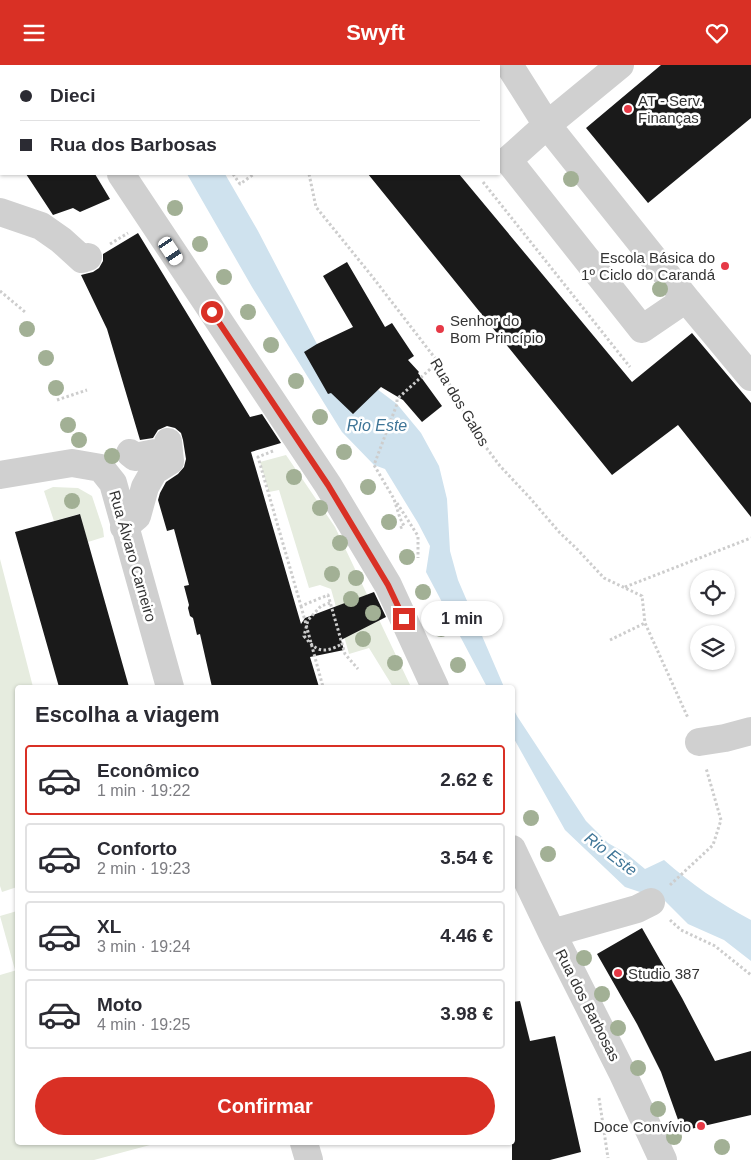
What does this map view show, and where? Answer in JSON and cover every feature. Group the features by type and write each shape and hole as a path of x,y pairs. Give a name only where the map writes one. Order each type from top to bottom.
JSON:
{"street":[{"path":"509,65 546,125 751,377"},
{"path":"620,65 546,125 508,160 642,329 686,299"},
{"path":"121,175 328,485 388,585 435,685"},
{"path":"0,212 41,226 61,240 82,259 88,257"},
{"path":"124,527 138,516 145,487 169,451 135,457 130,453"},
{"name":"Rua Álvaro Carneiro","path":"0,475 72,463 101,468 113,483 169,685"},
{"path":"699,742 751,731"},
{"name":"Rua dos Barbosas","path":"515,855 623,1074 663,1160"},
{"path":"552,933 637,909 660,894"}],"path":[{"path":"234,175 240,185 253,175"},
{"name":"Rua dos Galos","path":"309,175 316,207 438,362 473,430 500,466 560,533 604,578 642,596 645,623 610,640"},
{"path":"483,182 630,367"},
{"path":"0,291 25,312"},
{"path":"418,558 418,536 374,465 397,399 438,362"},
{"path":"57,400 87,390"},
{"path":"258,457 322,685"},
{"path":"394,499 404,526 400,528"},
{"path":"624,588 751,538"},
{"path":"301,606 328,595 345,654 358,669"},
{"path":"330,603 321,606 308,620 304,636 317,649 327,651 342,644"},
{"path":"690,865 660,894 681,930 715,946 751,975"},
{"path":"599,1098 608,1158"}],"shaded area":[{"path":"286,455 335,527 410,685 392,685 369,648 349,654 331,589 320,585 309,588 279,490 269,492 260,462"},
{"path":"53,487 78,488 92,496 104,537 88,542 79,514 54,521 44,491"},
{"path":"0,559 32,685 15,685 15,888 2,892 0,886"},
{"path":"15,912 15,970 0,916"},
{"path":"15,971 15,1145 150,1145 94,1160 0,1160 0,975"}],"water":[{"name":"Rio Este","path":"188,175 226,175 258,231 317,344 397,404 421,433 439,466 447,499 450,551 458,580 503,685 486,685 426,572 430,546 385,469 374,465 342,432 252,287"},
{"name":"Rio Este","path":"515,712 586,821 608,843 627,854 645,869 664,860 706,893 751,920 751,961 724,940 688,924 664,900 651,891 643,893 625,887 565,830 515,741"}],"building":[{"path":"661,65 751,65 751,118 648,203 586,128"},
{"path":"27,175 96,175 110,199 80,212 73,208 53,215"},
{"path":"369,175 460,175 632,382 692,333 751,403 751,517 678,425 612,475"},
{"path":"138,233 250,417 262,414 281,443 251,452 301,624 305,618 374,592 386,617 341,640 344,650 310,657 318,685 212,685 200,634 197,635 193,618 190,616 188,608 189,605 184,586 189,585 174,529 167,531 158,500 166,482 178,474 184,467 186,459 183,440 181,433 175,428 167,426 158,430 153,438 140,440 107,329 81,275 93,272 99,268 103,261 103,254"},
{"path":"347,262 385,327 392,323 414,356 408,360 419,372 442,406 422,422 403,400 381,387 353,414 331,393 328,394 304,352 353,327 323,276"},
{"path":"80,514 128,685 58,685 15,532"},
{"path":"642,928 715,1061 751,1051 751,1115 682,1131 661,1072 637,1024 597,954"},
{"path":"520,1001 530,1041 555,1036 581,1152 550,1160 512,1160 512,1145 515,1145 515,1002"}],"place":[{"name":"AT - Serv. Finanças","path":"628,109"},
{"name":"Escola Básica do 1º Ciclo do Carandá","path":"725,266"},
{"name":"Senhor do Bom Princípio","path":"440,329"},
{"name":"Studio 387","path":"618,973"},
{"name":"Doce Convívio","path":"701,1126"}],"route":[{"path":"212,312 328,485 388,585 404,619"}]}
